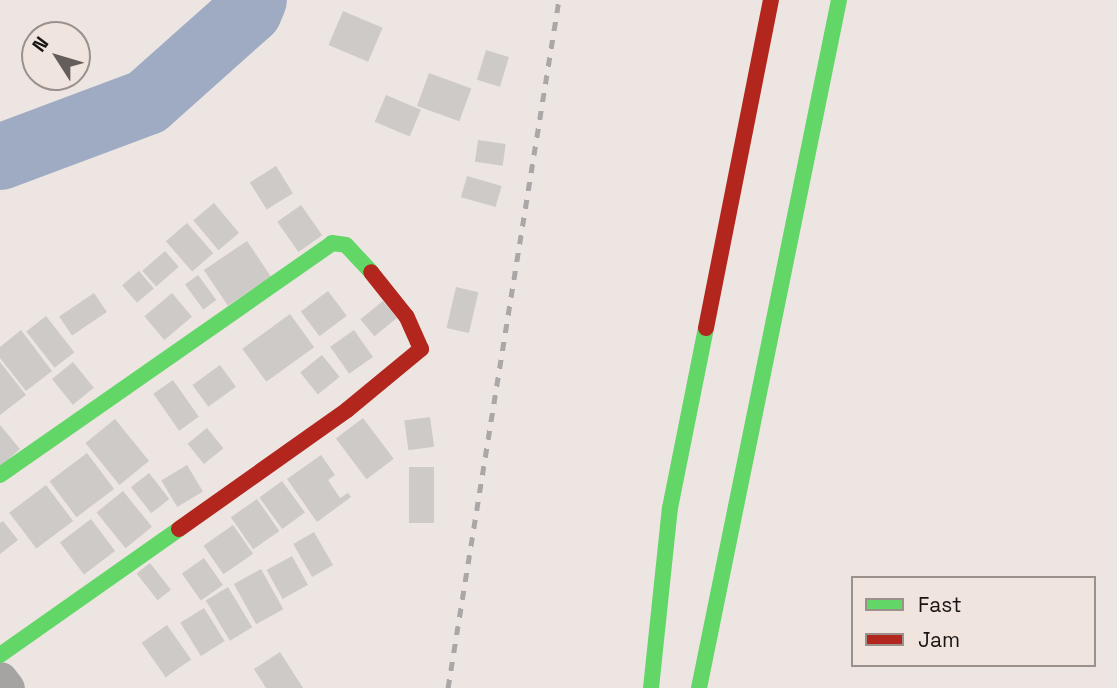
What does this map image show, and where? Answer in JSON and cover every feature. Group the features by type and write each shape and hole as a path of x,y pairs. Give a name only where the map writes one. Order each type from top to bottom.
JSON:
{"main road":[{"path":"650,688 670,508 771,0"},
{"path":"699,688 839,0"},
{"path":"0,475 332,243 346,245 374,275 406,316 421,349 347,410 0,655"},
{"path":"645,688 652,661"}],"street":[{"path":"0,679 7,688"}],"building":[{"path":"343,11 383,28 368,62 329,45"},
{"path":"486,50 509,57 500,87 477,80"},
{"path":"429,73 471,88 459,121 417,106"},
{"path":"386,95 421,110 410,137 375,122"},
{"path":"478,140 506,144 503,166 475,162"},
{"path":"276,166 293,193 267,210 250,182"},
{"path":"467,176 502,186 496,207 461,197"},
{"path":"214,203 239,233 218,250 193,220"},
{"path":"301,205 322,235 298,252 277,222"},
{"path":"187,223 213,253 192,272 166,241"},
{"path":"247,241 271,277 228,306 204,270"},
{"path":"165,251 179,267 156,287 142,271"},
{"path":"139,271 154,289 137,303 122,285"},
{"path":"198,275 216,300 203,309 185,284"},
{"path":"456,287 478,292 469,333 447,328"},
{"path":"328,291 347,316 320,336 301,311"},
{"path":"94,293 107,312 72,336 59,316"},
{"path":"172,293 192,317 164,340 144,316"},
{"path":"383,301 397,318 374,336 360,319"},
{"path":"290,314 314,347 266,382 242,349"},
{"path":"46,316 74,352 55,368 26,331"},
{"path":"21,330 52,371 26,391 0,358 0,347"},
{"path":"354,330 373,357 349,374 330,347"},
{"path":"322,355 340,377 318,394 300,373"},
{"path":"0,362 26,395 0,415"},
{"path":"73,362 94,388 73,405 52,379"},
{"path":"220,365 236,387 208,407 192,385"},
{"path":"173,380 199,417 179,431 153,394"},
{"path":"430,417 434,447 408,450 404,421"},
{"path":"363,418 394,459 367,479 336,438"},
{"path":"115,419 149,461 119,485 85,443"},
{"path":"0,425 20,449 0,467"},
{"path":"207,428 223,448 204,464 188,444"},
{"path":"87,453 114,489 77,517 49,481"},
{"path":"321,455 335,475 328,480 340,498 348,493 351,497 317,522 287,479"},
{"path":"187,465 203,492 177,507 161,480"},
{"path":"409,467 434,467 434,523 409,523"},
{"path":"149,473 169,499 151,513 131,487"},
{"path":"282,481 305,513 282,529 259,497"},
{"path":"46,485 73,521 36,549 9,513"},
{"path":"123,491 152,527 126,548 97,512"},
{"path":"257,499 279,531 253,549 231,517"},
{"path":"91,519 115,551 84,574 60,542"},
{"path":"3,521 18,540 0,554 0,523"},
{"path":"233,525 253,554 224,574 204,546"},
{"path":"314,532 333,565 312,577 293,544"},
{"path":"292,556 308,585 283,599 267,570"},
{"path":"204,558 223,585 201,601 182,573"},
{"path":"150,563 171,590 158,600 137,573"},
{"path":"261,569 283,609 256,624 234,584"},
{"path":"228,587 252,627 230,641 206,600"},
{"path":"204,608 225,641 201,656 180,623"},
{"path":"167,625 191,659 166,677 142,643"},
{"path":"280,652 303,688 266,688 254,669"}],"waterway":[{"path":"0,157 147,102 249,11 254,0"}],"railway":[{"path":"448,688 559,0"}],"traffic: fast":[{"path":"699,688 839,0"},
{"path":"0,475 332,243 346,245 371,272"},
{"path":"651,688 670,508 706,328"},
{"path":"0,655 179,529"}],"traffic: jam":[{"path":"706,328 771,0"},
{"path":"179,529 347,410 421,349 406,316 371,272"}]}
